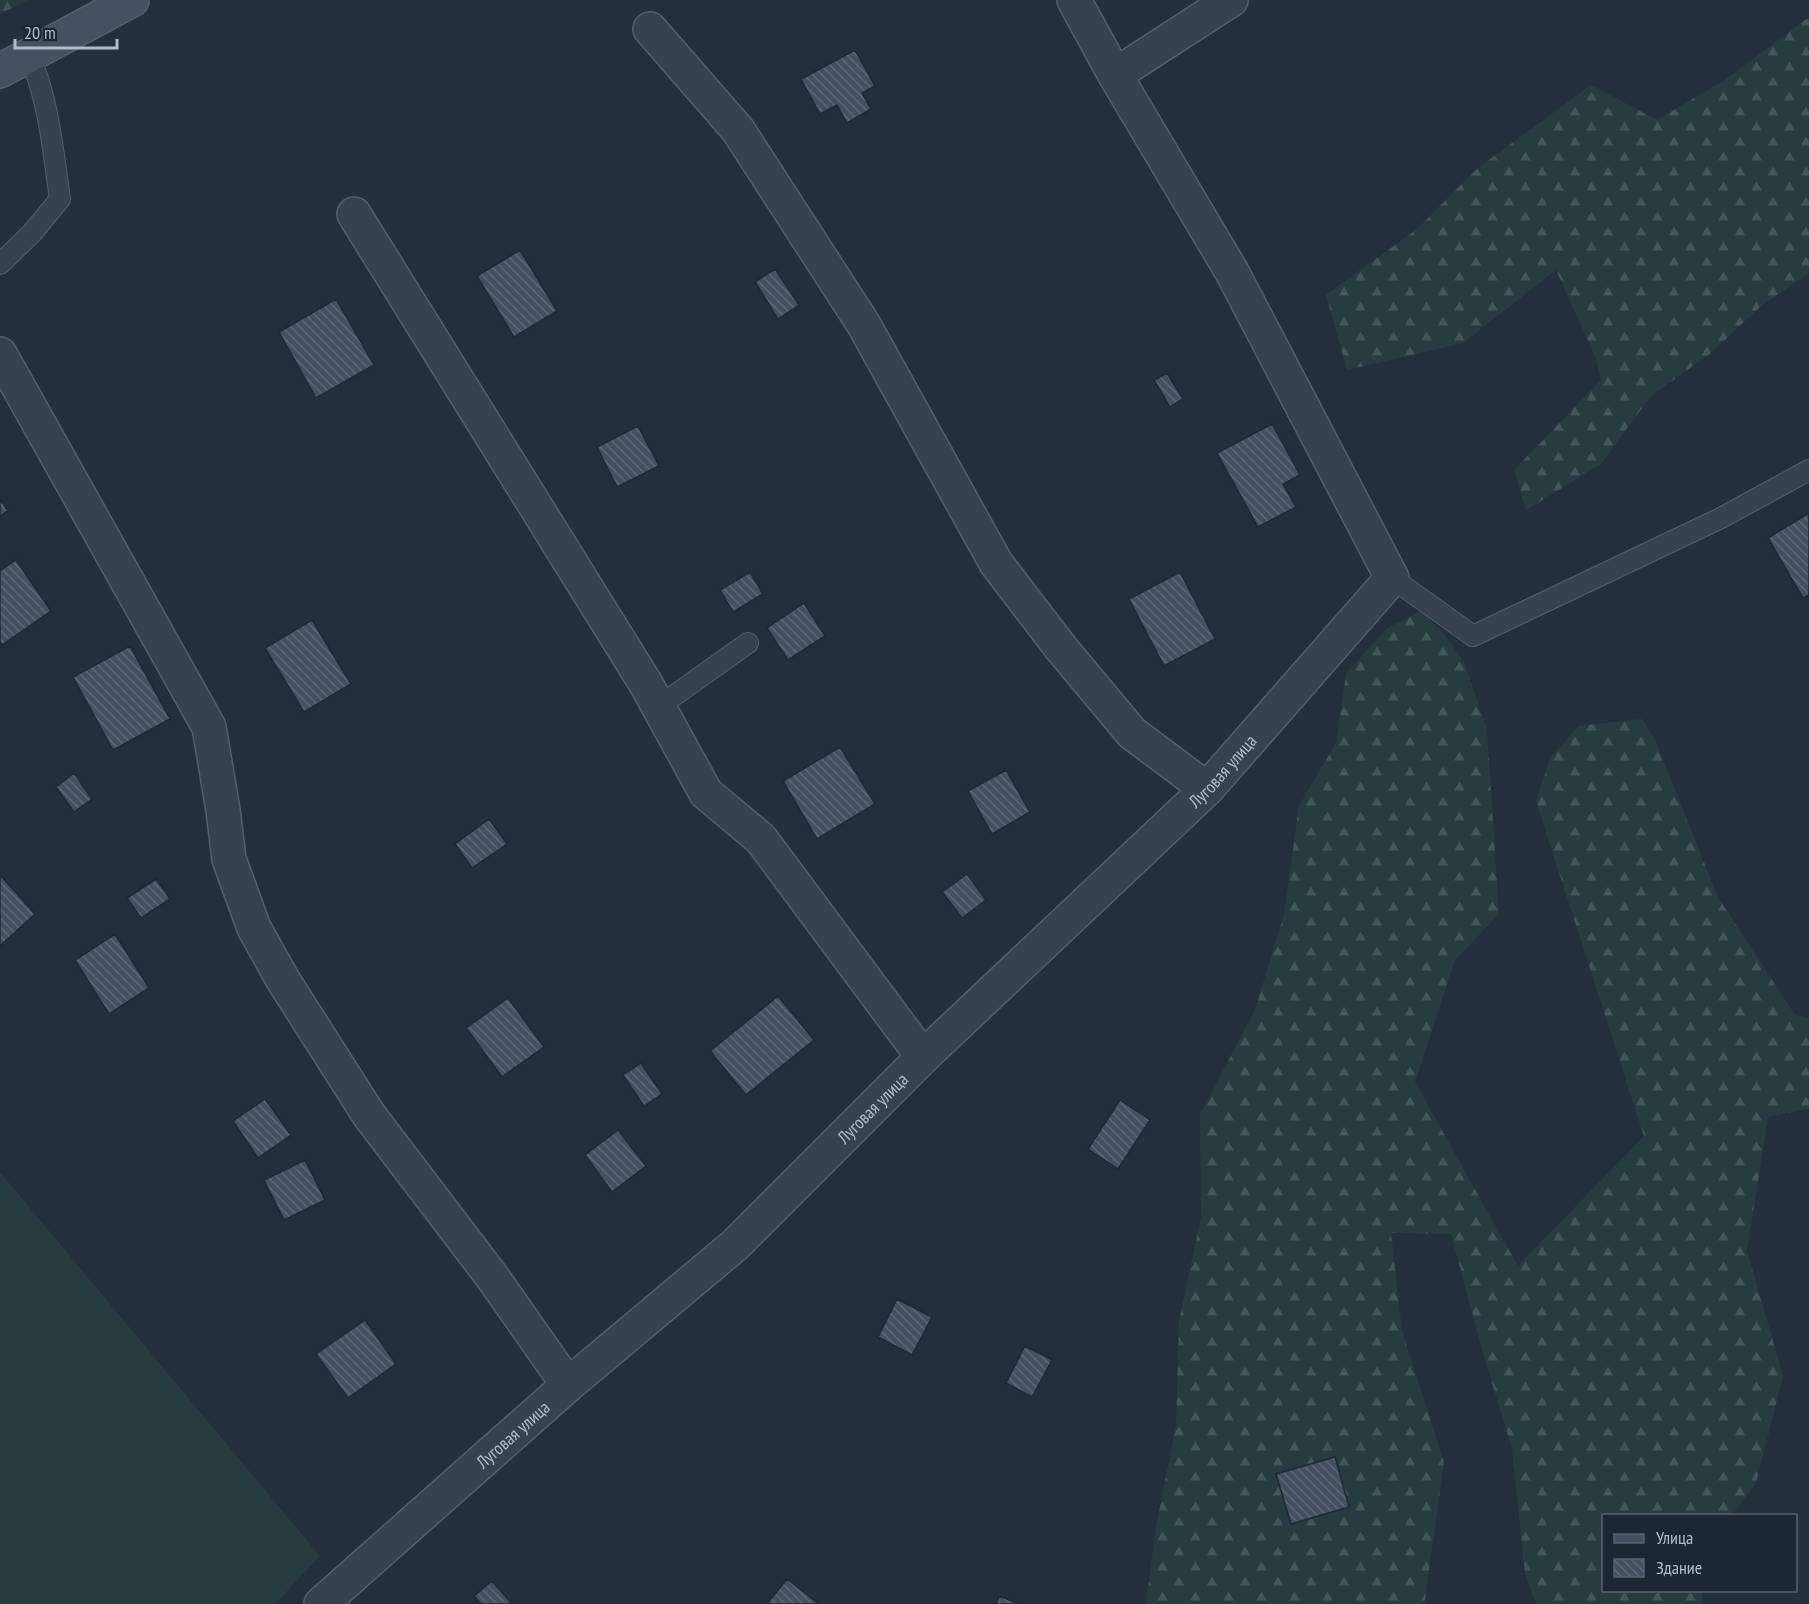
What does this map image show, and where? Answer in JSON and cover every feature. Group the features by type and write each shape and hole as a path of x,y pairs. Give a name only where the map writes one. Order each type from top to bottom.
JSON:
{"main road":[{"path":"0,71 132,0"}],"street":[{"path":"1074,0 1115,75 1232,272 1392,579"},
{"path":"1115,75 1231,0"},
{"path":"650,29 738,129 864,325 996,563 1061,648 1132,733 1207,789"},
{"path":"354,214 646,684 706,793 761,839 923,1057"},
{"path":"0,354 208,727 229,859 254,928 283,980 369,1115 493,1278 568,1385"},
{"name":"Луговая улица","path":"321,1604 568,1385 735,1245 923,1057 1207,789 1392,579"}],"lane":[{"path":"0,264 32,233 60,199 50,128 36,70 29,55"},
{"path":"1392,579 1473,636 1721,518 1809,470"},
{"path":"658,707 748,643"}],"green space":[{"path":"0,0 28,0 0,14"},
{"path":"1809,17 1809,273 1760,307 1711,353 1651,396 1601,464 1526,510 1514,470 1601,380 1595,356 1556,270 1463,343 1347,370 1326,295 1417,229 1478,168 1591,85 1657,120 1726,79"},
{"path":"1421,611 1445,635 1464,662 1487,730 1499,914 1455,960 1415,1082 1518,1266 1644,1136 1536,801 1550,758 1579,726 1642,719 1655,740 1718,897 1795,1015 1809,1018 1809,1109 1768,1117 1747,1251 1783,1376 1756,1483 1733,1514 1602,1514 1602,1592 1702,1592 1702,1604 1536,1604 1525,1574 1512,1449 1451,1234 1391,1233 1402,1331 1444,1462 1425,1604 1146,1604 1156,1527 1176,1425 1179,1321 1201,1217 1200,1114 1255,1010 1284,914 1299,806 1336,743 1346,674 1386,629"},
{"path":"0,1172 320,1556 275,1604 0,1604"}],"building":[{"path":"855,50 875,86 862,93 871,109 847,123 837,105 820,114 801,79"},
{"path":"520,250 557,311 514,337 477,276"},
{"path":"775,269 799,305 778,319 755,282"},
{"path":"336,299 374,365 316,398 279,332"},
{"path":"1167,373 1183,399 1170,407 1154,380"},
{"path":"1272,424 1300,475 1283,484 1296,507 1258,527 1217,453"},
{"path":"638,426 659,466 617,487 597,447"},
{"path":"0,499 8,511 0,516"},
{"path":"1809,513 1809,595 1803,598 1768,538"},
{"path":"16,560 51,611 2,645 0,641 0,571"},
{"path":"750,572 763,594 733,612 720,590"},
{"path":"1180,572 1215,639 1164,666 1129,599"},
{"path":"804,603 825,636 788,660 767,628"},
{"path":"312,620 351,684 304,712 265,648"},
{"path":"130,646 170,719 113,750 73,677"},
{"path":"840,747 875,804 817,839 783,781"},
{"path":"1006,770 1030,812 992,834 968,791"},
{"path":"74,773 92,799 74,812 56,787"},
{"path":"489,819 507,844 472,868 455,844"},
{"path":"967,874 986,900 962,918 942,892"},
{"path":"0,875 35,914 0,946"},
{"path":"156,879 170,899 141,918 127,898"},
{"path":"115,934 149,988 109,1014 75,960"},
{"path":"778,996 814,1040 746,1095 710,1051"},
{"path":"508,998 544,1047 502,1077 466,1028"},
{"path":"641,1063 662,1094 644,1106 623,1075"},
{"path":"265,1099 291,1135 258,1158 233,1121"},
{"path":"1120,1100 1150,1120 1118,1169 1088,1149"},
{"path":"618,1130 646,1166 612,1192 585,1155"},
{"path":"305,1160 325,1200 284,1220 264,1180"},
{"path":"897,1299 932,1317 912,1355 878,1337"},
{"path":"365,1320 396,1364 348,1398 316,1354"},
{"path":"1025,1346 1052,1360 1032,1397 1006,1383"},
{"path":"1335,1457 1349,1507 1291,1524 1276,1474"},
{"path":"787,1579 819,1604 767,1604"},
{"path":"492,1581 512,1604 481,1604 474,1596"},
{"path":"999,1596 1020,1604 996,1604"}]}
